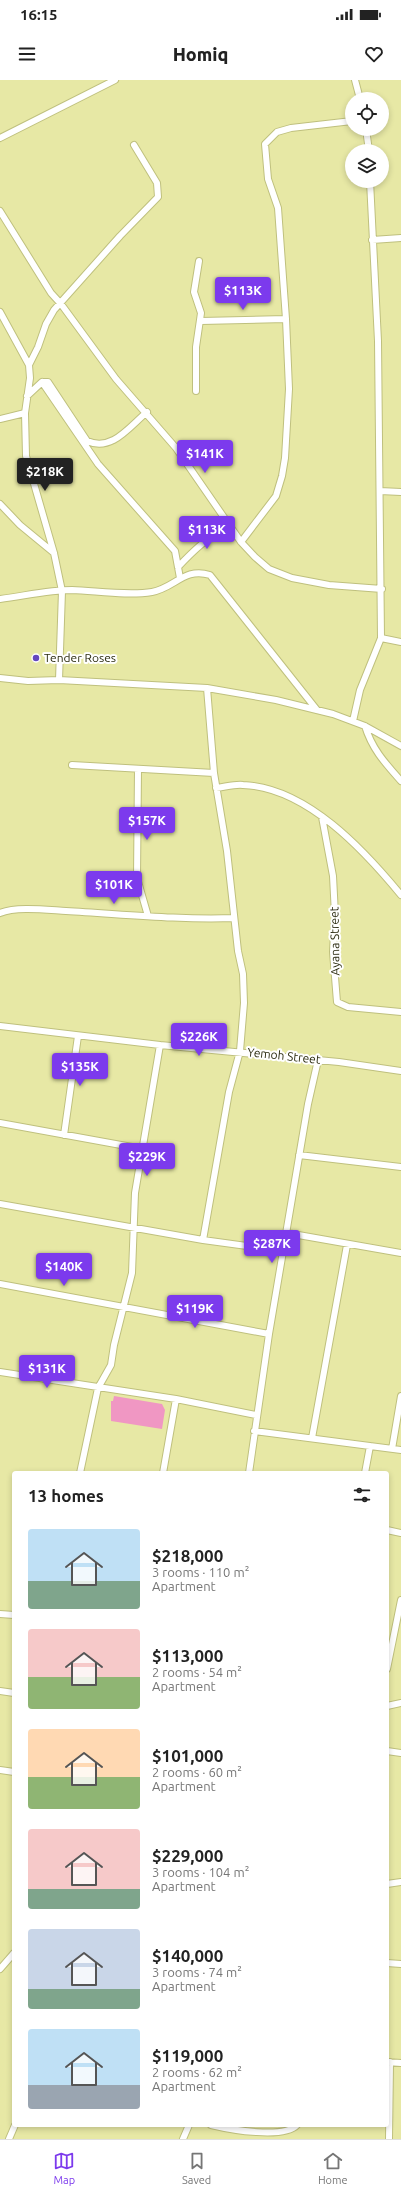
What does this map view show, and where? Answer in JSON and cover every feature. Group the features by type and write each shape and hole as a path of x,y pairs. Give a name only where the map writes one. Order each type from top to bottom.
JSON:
{"street":[{"path":"0,138 115,80"},
{"path":"355,80 358,92"},
{"path":"241,542 276,496 282,476 285,458 289,389 286,319 278,208 268,179 265,144 277,132 291,128 345,122"},
{"path":"29,365 38,347 46,324 54,310 61,304 120,236 158,197 157,182 134,145"},
{"path":"353,721 360,690 381,638 382,589 378,341 370,188"},
{"path":"0,211 51,293 61,304 116,379 147,412 157,427 176,448 241,542 269,569 292,578 329,585 382,589"},
{"path":"372,240 401,238"},
{"path":"196,391 196,347 201,313 194,292 199,261"},
{"path":"0,312 29,365 30,378 25,413 26,456 54,554 62,591 60,680"},
{"path":"201,321 286,319"},
{"path":"27,396 42,382 48,382 87,441 94,445 111,443 147,412"},
{"path":"42,382 98,464 175,551 180,578"},
{"path":"0,419 25,413"},
{"path":"380,491 401,492"},
{"path":"0,504 20,525 54,554"},
{"path":"178,568 196,548 215,532 230,525"},
{"path":"0,599 62,591 149,592 165,589 186,574 199,573 210,575 318,710"},
{"path":"381,638 401,642"},
{"path":"0,678 28,681 60,680 207,688 318,710 365,726 401,746"},
{"path":"203,1240 229,1092 240,1051 244,1003 243,974 238,951 227,845 214,773 207,688"},
{"path":"365,726 371,744 382,760 401,780"},
{"path":"72,765 214,773"},
{"path":"138,768 137,878 148,916"},
{"path":"216,788 244,785 283,793 301,802 322,816 345,835 401,895"},
{"name":"Ayana Street","path":"322,816 333,876 335,915 333,952 338,1002 348,1007 401,1012"},
{"path":"0,913 6,910 34,910 182,919 234,918"},
{"name":"Yemoh Street","path":"0,1026 160,1045 240,1051 401,1071"},
{"path":"64,1135 78,1036"},
{"path":"80,1471 98,1388 111,1365 114,1345 125,1307 132,1273 135,1193 160,1045"},
{"path":"249,1471 256,1415 269,1334 299,1155 318,1060"},
{"path":"0,1123 143,1149"},
{"path":"299,1155 401,1167"},
{"path":"0,1204 203,1240 283,1251"},
{"path":"287,1233 347,1245 401,1252"},
{"path":"312,1438 347,1245"},
{"path":"0,1284 269,1334"},
{"path":"0,1372 176,1400 256,1415"},
{"path":"392,1449 401,1396"},
{"path":"163,1471 176,1400"},
{"path":"254,1431 401,1450"},
{"path":"365,1471 370,1446"},
{"path":"389,1530 401,1533"},
{"path":"389,1661 400,1614 401,1600"},
{"path":"0,1614 12,1615"},
{"path":"0,1691 12,1693"},
{"path":"389,1706 401,1703"},
{"path":"389,1751 401,1753"},
{"path":"0,1770 12,1772"},
{"path":"389,1884 401,1882"},
{"path":"0,1969 12,1955"},
{"path":"389,1963 401,1964"},
{"path":"389,2062 401,2063"},
{"path":"9,2139 14,2127"},
{"path":"183,2139 188,2127"},
{"path":"218,2127 262,2139 285,2136 292,2132 295,2127"},
{"path":"389,2127 389,2139"}],"shaded area":[{"path":"114,1396 162,1404 165,1410 162,1429 111,1421 111,1401 113,1401"}],"place":[{"name":"Tender Roses","path":"36,658"}]}
